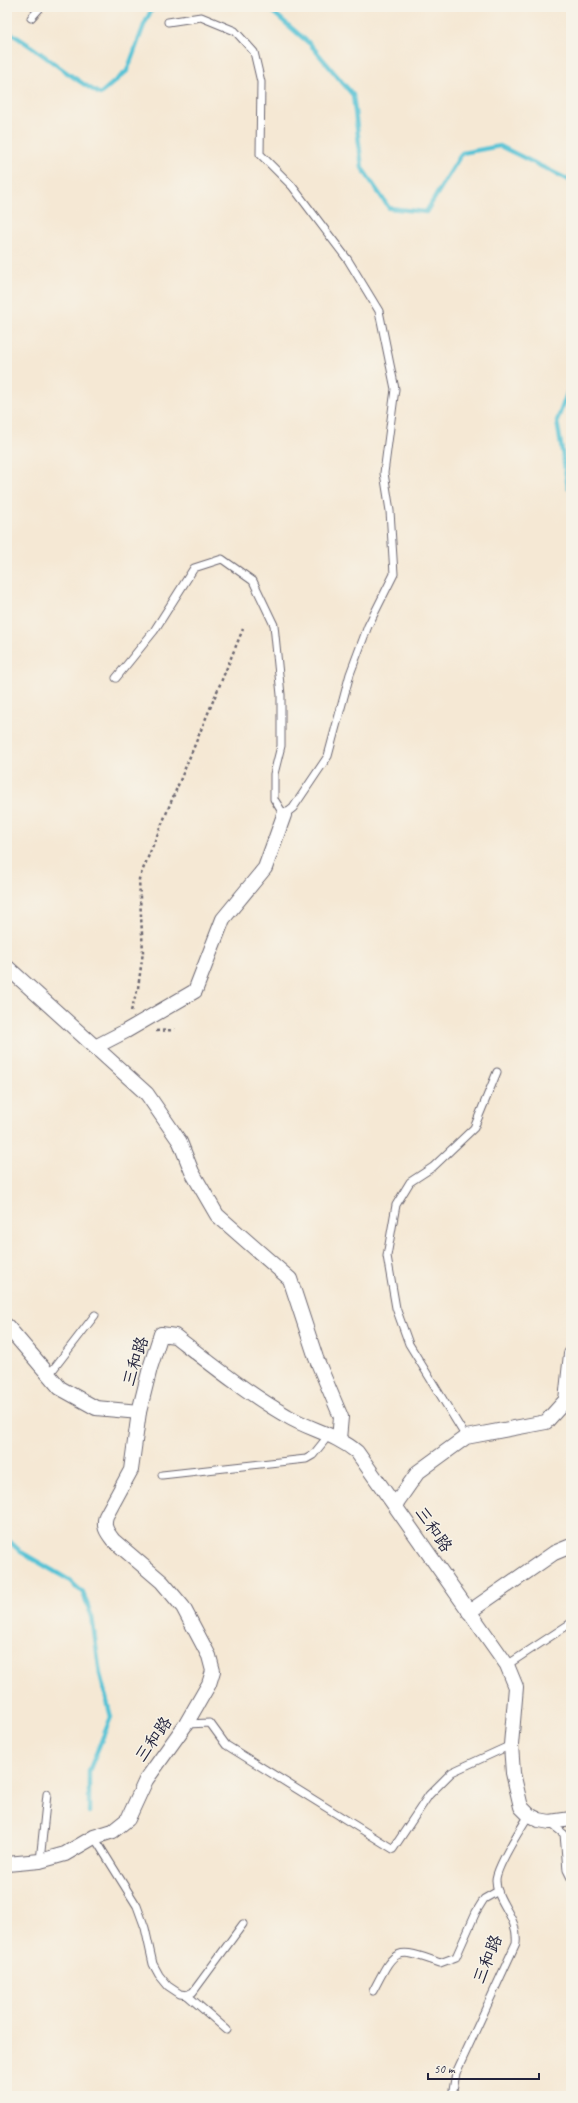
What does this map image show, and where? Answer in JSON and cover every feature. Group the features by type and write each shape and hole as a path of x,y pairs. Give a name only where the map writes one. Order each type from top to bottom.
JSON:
{"street":[{"path":"95,1047 195,991 223,919 265,868 284,815"},
{"path":"7,968 147,1094 180,1142 192,1172 217,1215 290,1279 316,1358 341,1417 334,1437"},
{"path":"7,1326 48,1376 60,1388 96,1408 139,1412"},
{"name":"三和路","path":"7,1864 40,1862 65,1854 94,1837 113,1831 128,1819 146,1780 186,1724 209,1684 212,1670 209,1656 183,1606 162,1582 113,1540 104,1524 106,1516 128,1478 139,1412 150,1368 162,1334 175,1336 242,1387 288,1417 334,1437 357,1452 507,1665 516,1687 511,1745 513,1773 521,1807 529,1815"},
{"path":"395,1505 418,1472 466,1437 546,1422 566,1400 571,1354"},
{"path":"469,1612 554,1553 571,1546"},
{"path":"529,1815 539,1820 550,1822 571,1819"}],"lane":[{"path":"31,18 41,7"},
{"path":"116,678 154,631 194,568 222,560 253,581 274,625 281,695 282,746 274,774 274,799 284,815 294,808 328,756 350,674 368,626 394,574 390,511 384,473 395,389 379,311 348,260 297,192 260,154 261,82 254,52 235,31 201,18 168,22"},
{"path":"466,1437 409,1344 396,1308 387,1256 396,1205 410,1182 433,1167 474,1128 497,1072"},
{"path":"48,1376 95,1316"},
{"path":"162,1475 306,1459 334,1437"},
{"path":"507,1665 571,1623"},
{"path":"186,1724 210,1723 226,1745 393,1849 428,1795 452,1772 511,1745"},
{"path":"40,1862 47,1794"},
{"name":"三和路","path":"452,2096 456,2073 516,1943 517,1935 514,1923 498,1891 496,1880 500,1868 529,1815"},
{"path":"550,1822 564,1834 566,1870 571,1878"},
{"path":"94,1837 136,1906 145,1928 153,1964 159,1975 168,1986 180,1994 186,1995 227,2030"},
{"path":"373,1991 389,1961 396,1955 408,1952 415,1953 440,1963 456,1957 476,1912 484,1899 498,1891"},
{"path":"186,1995 192,1992 243,1924"}],"path":[{"path":"126,1031 138,988 143,952 139,880 243,629"},
{"path":"154,1031 175,1030"}],"waterway":[{"path":"7,31 100,94 127,71 144,25 153,7"},
{"path":"267,7 310,44 353,95 362,168 389,208 426,212 462,153 500,146 571,181"},
{"path":"571,383 557,421 568,487 571,489"},
{"path":"7,1539 21,1552 69,1580 83,1593 92,1617 100,1674 111,1717 89,1771 89,1812"}]}
